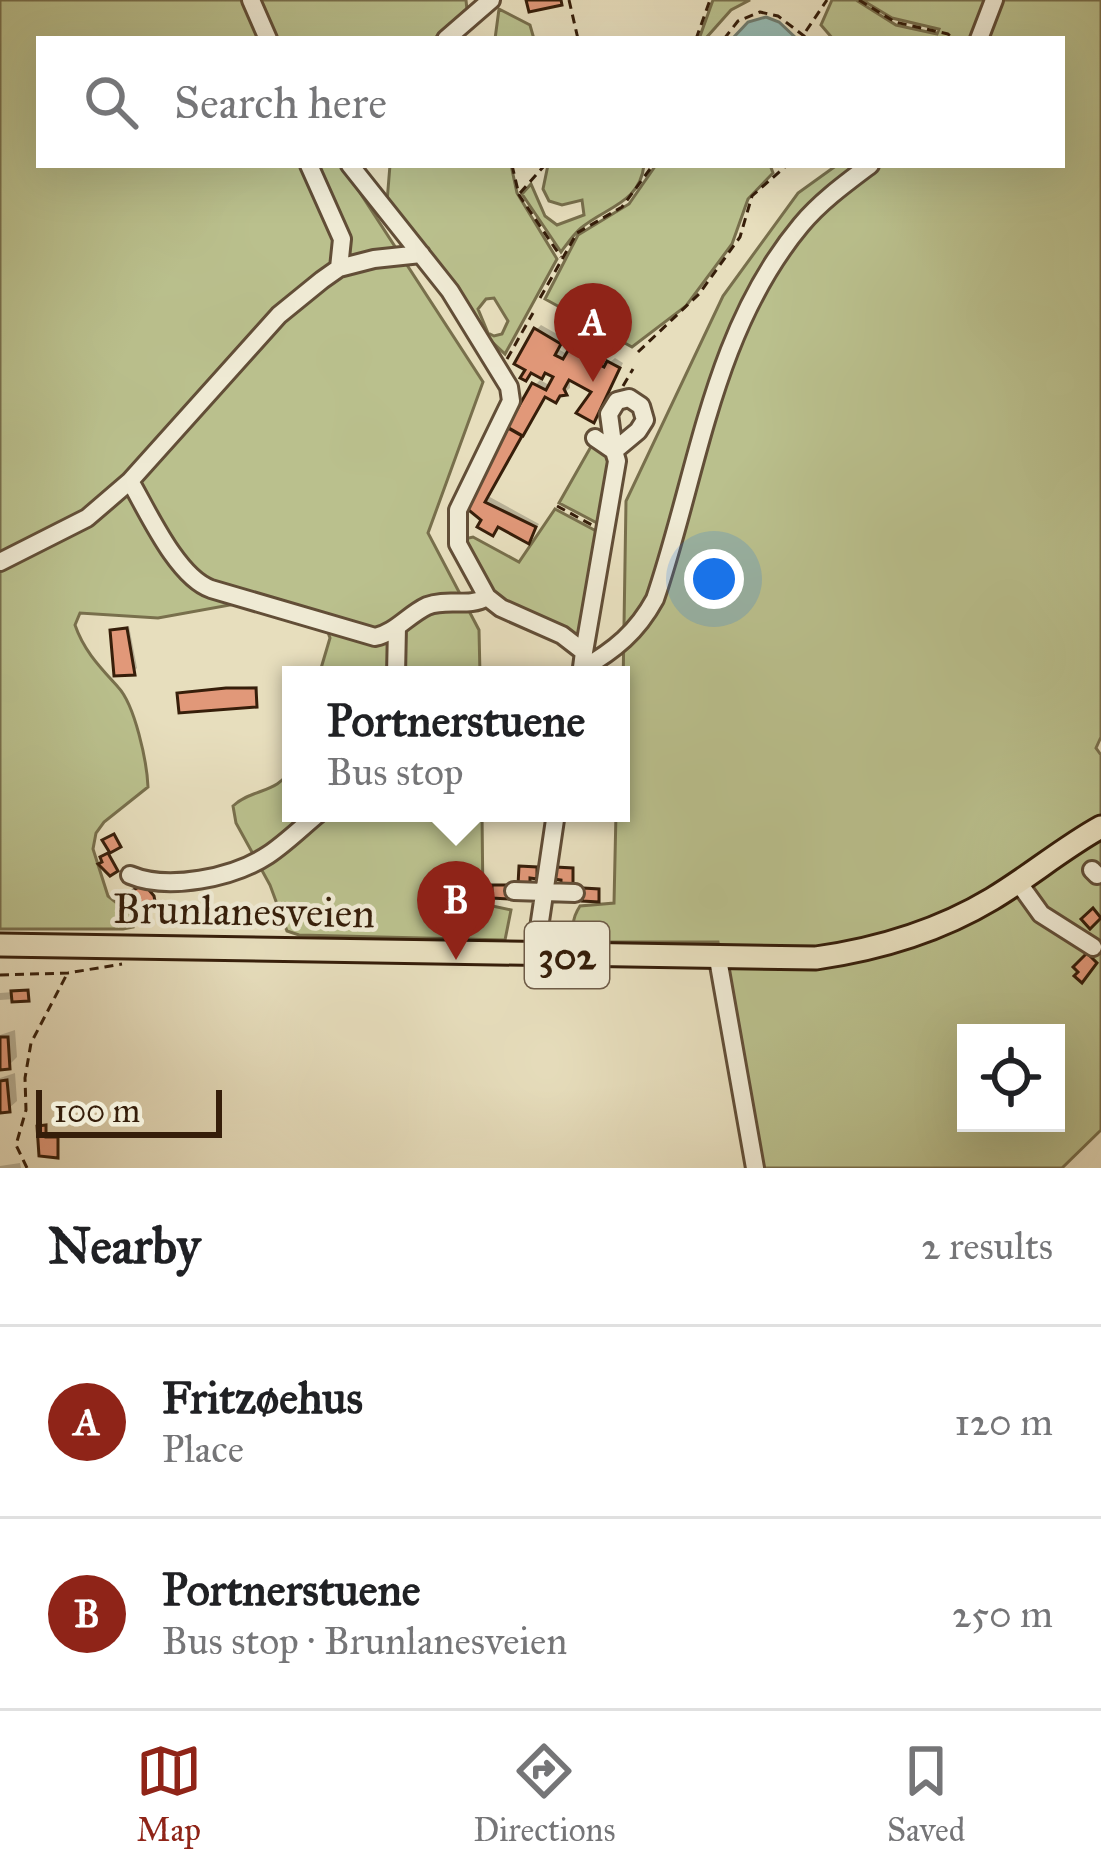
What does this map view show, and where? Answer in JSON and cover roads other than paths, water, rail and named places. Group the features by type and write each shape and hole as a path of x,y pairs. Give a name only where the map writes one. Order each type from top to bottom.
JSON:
{"main road":[{"name":"Brunlanesveien","path":"0,945 816,958 874,948 943,925 1101,827"}],"lane":[{"path":"251,0 267,36"},
{"path":"449,36 490,0"},
{"path":"980,36 994,0"},
{"path":"310,168 342,239 339,268"},
{"path":"352,168 450,292 500,372 511,400 458,510 458,544 487,597 562,635 582,665"},
{"path":"582,665 625,641 656,599 739,322 801,225 867,168"},
{"path":"0,562 87,518 130,481 279,315 339,268 421,254"},
{"path":"582,665 616,460 614,451 595,438"},
{"path":"130,481 166,542 199,584 375,637 435,604 479,602 487,597"},
{"path":"396,666 397,627"},
{"path":"130,874 158,882 240,868 271,854 309,822"},
{"path":"535,955 555,822"},
{"path":"1018,882 1040,914 1093,947"},
{"path":"514,891 575,893"},
{"path":"718,959 755,1168"}],"water":[{"path":"766,17 794,36 735,36 748,22"}],"place":[{"name":"Fritzøehus","path":"593,382"},
{"name":"Portnerstuene","path":"456,960"}]}
